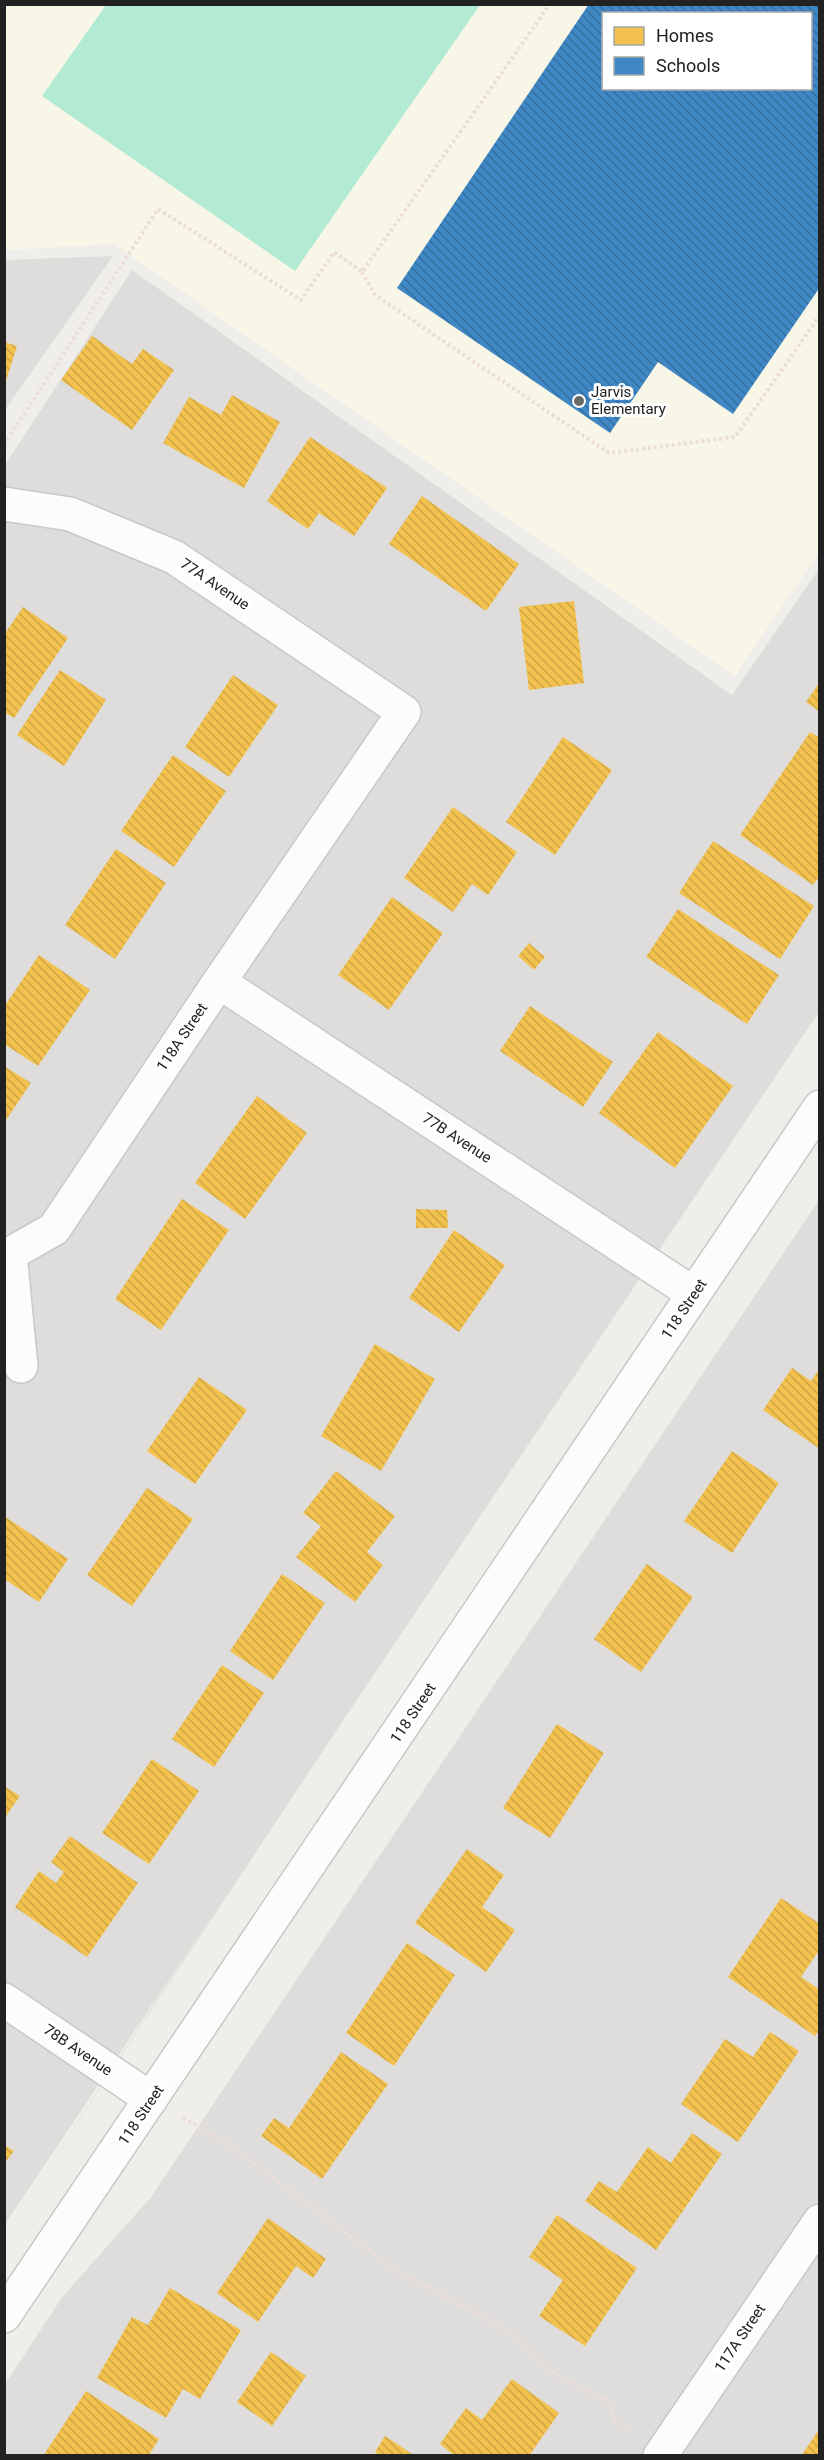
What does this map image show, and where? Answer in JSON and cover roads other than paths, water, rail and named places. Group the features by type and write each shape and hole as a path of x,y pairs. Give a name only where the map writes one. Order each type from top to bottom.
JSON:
{"street":[{"name":"77A Avenue","path":"4,504 70,514 174,557 404,712"},
{"name":"118A Street","path":"21,1366 7,1253 54,1229 219,982 404,712"},
{"name":"77B Avenue","path":"219,982 694,1294"},
{"name":"118 Street","path":"4,2316 819,1107"},
{"name":"78B Avenue","path":"4,2000 151,2099"},
{"name":"117A Street","path":"650,2446 819,2221"}],"place":[{"name":"Jarvis Elementary","path":"579,401"}]}
